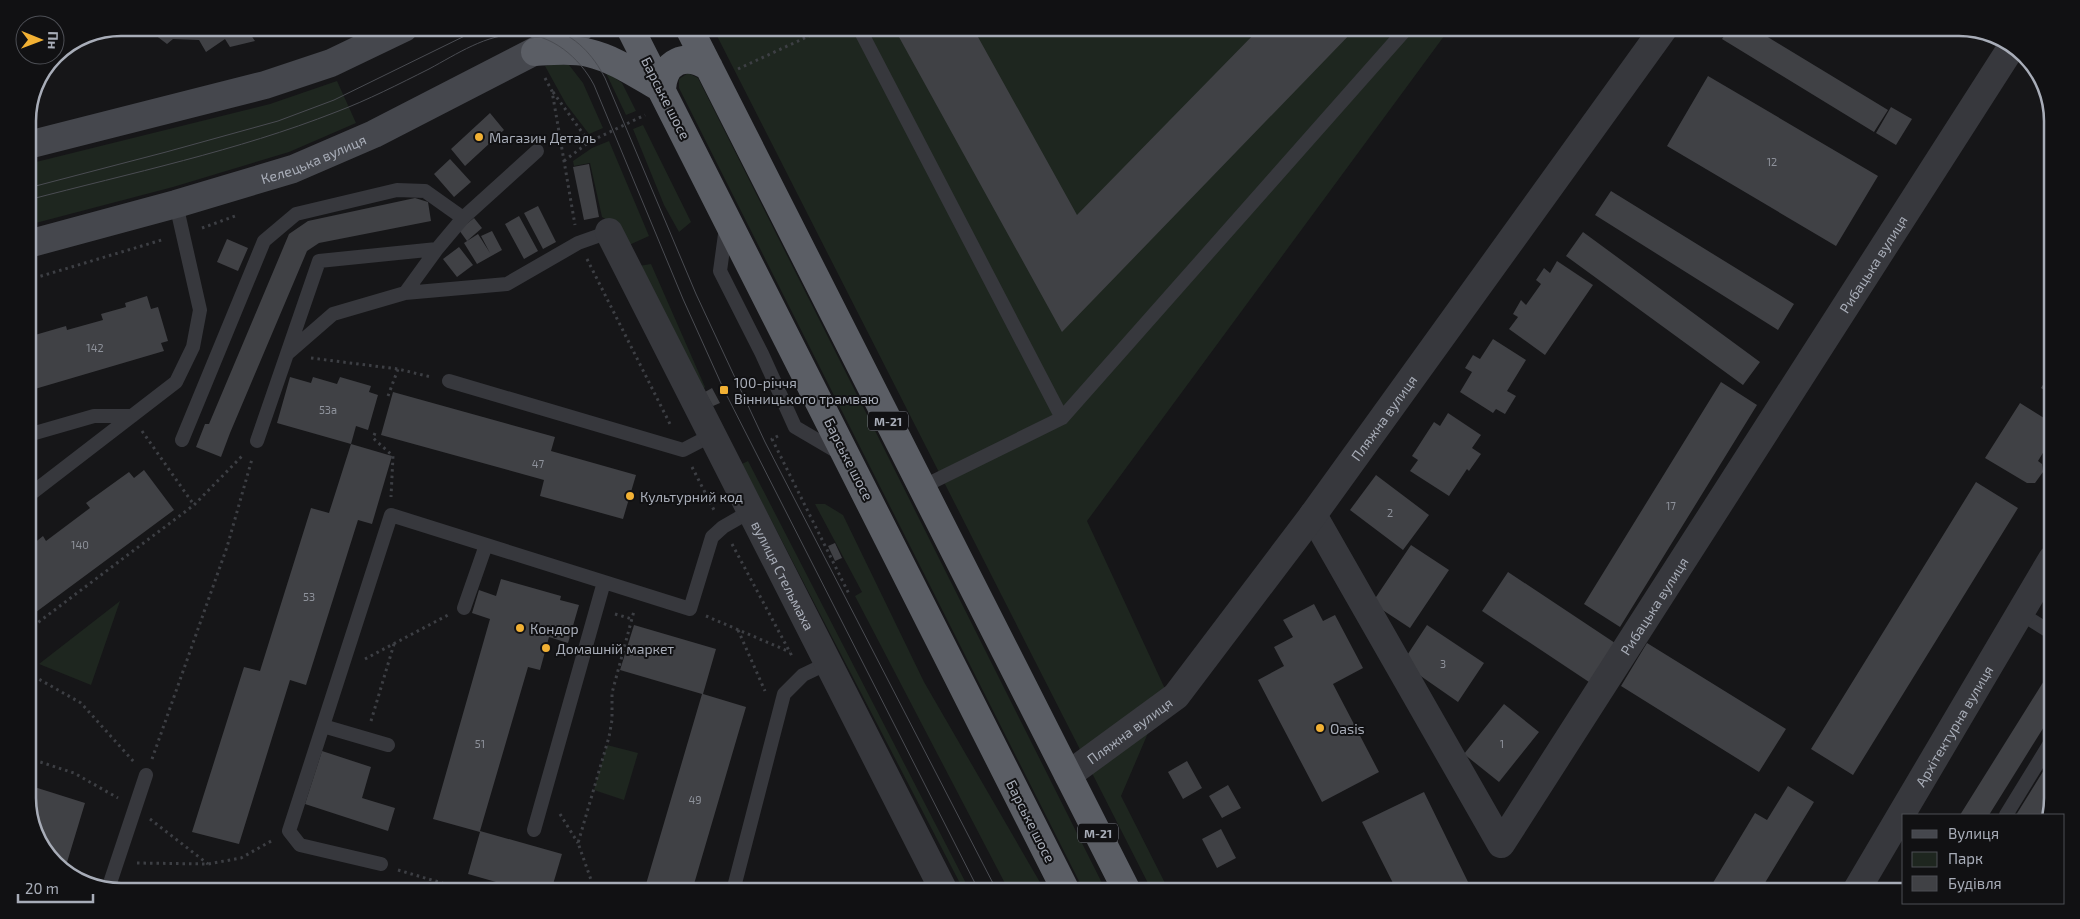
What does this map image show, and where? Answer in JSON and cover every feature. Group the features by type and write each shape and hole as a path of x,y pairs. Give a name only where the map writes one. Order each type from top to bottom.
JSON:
{"highway":[{"name":"Барське шосе","path":"634,36 850,460 1062,883"},
{"name":"М-21","path":"692,36 1122,883"},
{"path":"535,52 567,51 589,53 615,63 662,89 665,73 668,68 678,62 688,59 699,61 708,67"}],"main road":[{"path":"36,143 265,85 331,62 388,36"},
{"name":"Келецька вулиця","path":"36,242 176,204 293,169 374,134 564,36"}],"street":[{"name":"Пляжна вулиця","path":"1068,775 1176,696 1312,515 1658,36"},
{"name":"Рибацька вулиця","path":"1312,515 1501,844 2008,52"},
{"name":"вулиця Стельмаха","path":"609,232 939,883"},
{"name":"Архітектурна вулиця","path":"1861,883 2044,572"}],"lane":[{"path":"863,36 1062,418"},
{"path":"922,487 1062,418 1400,36"},
{"path":"405,292 463,218 537,151"},
{"path":"182,440 264,241 296,214 397,190 425,191 463,218"},
{"path":"36,490 176,382 193,346 200,310 176,204"},
{"path":"286,354 333,314 405,292 507,284 578,243 609,232"},
{"path":"257,442 319,261 437,249"},
{"path":"449,381 683,450 712,435"},
{"path":"36,433 94,416 132,416"},
{"path":"381,864 300,844 289,831 391,515 690,609 712,537 722,527 751,511"},
{"path":"464,608 486,545"},
{"path":"534,830 604,582"},
{"path":"2020,613 2044,628"},
{"path":"735,883 784,694 803,675 828,663"},
{"path":"323,726 388,745"},
{"path":"2007,814 2044,753"},
{"path":"110,882 146,776"}],"path":[{"path":"564,161 589,142"},
{"path":"286,354 398,369 449,381"},
{"path":"388,396 398,369"},
{"path":"132,416 194,505"},
{"path":"375,434 373,438 393,456 391,515"},
{"path":"772,439 850,596"},
{"path":"36,624 194,505 257,442"},
{"path":"36,677 81,702 146,776 227,547 257,442"},
{"path":"578,843 609,737 612,720 612,693 640,593"},
{"path":"340,674 443,617 464,608"},
{"path":"690,609 790,652"},
{"path":"738,629 778,719"},
{"path":"365,738 394,644"},
{"path":"36,761 74,773 135,807 208,864"},
{"path":"546,791 578,843 592,883"},
{"path":"115,863 208,864 241,858 289,831"},
{"path":"381,864 441,883"}],"green space":[{"path":"717,36 1444,36 1087,521 1166,691 1121,796 1165,883 1148,883"},
{"path":"569,65 583,83 603,128 589,134 566,104 545,66"},
{"path":"605,71 622,83 636,111 626,115"},
{"path":"688,73 698,78 1102,883 1080,883 679,88 679,79"},
{"path":"337,81 356,123 289,152 173,187 36,223 36,162 270,104"},
{"path":"643,125 691,222 679,232 664,205 633,129"},
{"path":"609,141 649,236 629,245 619,227 602,217 590,163 574,166 573,161 592,148"},
{"path":"651,264 705,387 703,389 639,266"},
{"path":"748,461 966,883 960,883 742,464"},
{"path":"815,504 825,504 843,515 924,682 1040,883 1005,883 855,596 862,592"},
{"path":"120,601 91,685 39,664"},
{"path":"607,745 638,753 624,800 594,790"}],"building":[{"path":"156,36 252,36 255,41 230,47 225,39 206,52 199,40 173,39 167,44"},
{"path":"898,36 977,36 1077,215 1252,36 1348,36 1062,332"},
{"path":"1724,36 1766,36 1888,110 1874,132 1722,39"},
{"path":"1708,76 1878,176 1836,246 1667,146"},
{"path":"1891,107 1912,119 1896,145 1876,133"},
{"path":"490,113 504,130 465,166 451,149"},
{"path":"450,159 471,182 454,197 434,174"},
{"path":"589,164 599,217 584,220 573,167"},
{"path":"1611,191 1794,304 1778,330 1595,215"},
{"path":"415,198 428,202 431,221 319,243 307,251 221,457 196,447 205,424 209,424 289,234 308,221"},
{"path":"538,206 556,242 543,249 524,213"},
{"path":"519,216 538,251 524,259 505,224"},
{"path":"474,218 482,228 467,241 459,230"},
{"path":"492,231 502,250 477,264 464,243 478,234 490,253 481,236"},
{"path":"1583,232 1760,362 1743,385 1566,256"},
{"path":"227,239 248,248 238,271 217,262"},
{"path":"459,247 473,265 457,277 443,259"},
{"path":"1557,261 1593,285 1545,355 1509,329 1518,317 1513,314 1521,300 1526,305 1541,284 1536,280 1544,268 1550,273"},
{"path":"147,296 151,309 158,307 168,341 161,343 164,351 36,389 36,335 66,326 67,330 103,320 101,314 126,307 125,303"},
{"path":"1493,339 1526,360 1507,391 1516,396 1505,414 1496,409 1493,413 1460,392 1472,372 1465,368 1473,355 1480,359"},
{"path":"290,377 311,383 313,377 337,384 340,377 371,386 369,392 378,395 368,430 356,426 351,444 277,423"},
{"path":"1721,382 1757,405 1620,627 1584,604"},
{"path":"712,388 720,403 713,406 705,392"},
{"path":"393,392 555,437 551,451 636,475 623,519 540,496 544,480 381,435"},
{"path":"2020,403 2044,418 2044,451 2038,461 2042,464 2043,472 2035,483 2027,483 1985,458"},
{"path":"1448,413 1481,435 1472,448 1481,454 1469,471 1467,469 1449,496 1410,471 1418,460 1412,456 1434,422 1440,426"},
{"path":"351,444 392,456 372,524 358,520 306,685 290,680 239,844 192,832 244,667 260,671 311,508 329,513"},
{"path":"144,470 174,510 36,612 36,542 43,536 46,541 90,508 86,503 129,472 134,478"},
{"path":"1376,475 1429,515 1403,550 1350,510"},
{"path":"1976,482 2018,508 1853,775 1811,749"},
{"path":"835,543 842,558 835,561 828,546"},
{"path":"1411,545 1449,570 1410,628 1372,603"},
{"path":"1508,572 1615,643 1589,682 1482,611"},
{"path":"501,579 561,596 560,600 579,605 568,643 549,637 540,670 528,667 480,831 562,854 553,883 500,883 468,874 480,832 433,819 490,619 472,613 479,590 496,596"},
{"name":"Oasis","path":"1314,604 1323,621 1335,615 1363,668 1333,684 1379,772 1322,802 1258,680 1284,666 1274,647 1293,637 1283,620"},
{"path":"634,625 716,649 703,694 746,707 694,883 646,883 702,694 620,670"},
{"path":"1427,625 1484,663 1458,702 1402,663"},
{"path":"1647,643 1786,729 1759,772 1621,686"},
{"path":"2044,681 2044,727 1990,814 1961,814"},
{"path":"1504,704 1539,732 1499,782 1464,754"},
{"path":"322,751 371,767 362,798 395,808 388,831 305,804"},
{"path":"1187,761 1202,788 1183,799 1168,772"},
{"path":"2044,770 2042,814 2017,814"},
{"path":"1228,785 1241,808 1222,818 1209,796"},
{"path":"1788,786 1814,802 1765,883 1713,883 1755,813 1767,820"},
{"path":"36,788 85,803 67,863 54,850 41,825 36,804"},
{"path":"1424,792 1468,882 1393,883 1362,822"},
{"path":"1221,829 1236,858 1217,868 1202,839"}],"tram line":[{"path":"36,186 278,121 334,100 465,36"},
{"path":"36,198 222,150 299,126 372,97 461,51 483,41 501,36"},
{"path":"535,36 553,43 573,57 594,85 683,299 724,390 975,883"},
{"path":"568,36 583,47 605,78 696,294 765,442 993,883"}],"place":[{"name":"Магазин Деталь","path":"479,137"},
{"name":"100-річчя Вінницького трамваю","path":"724,390"},
{"name":"Культурний код","path":"630,496"},
{"name":"Кондор","path":"520,628"},
{"name":"Домашній маркет","path":"546,648"},
{"name":"Oasis","path":"1320,728"}]}
